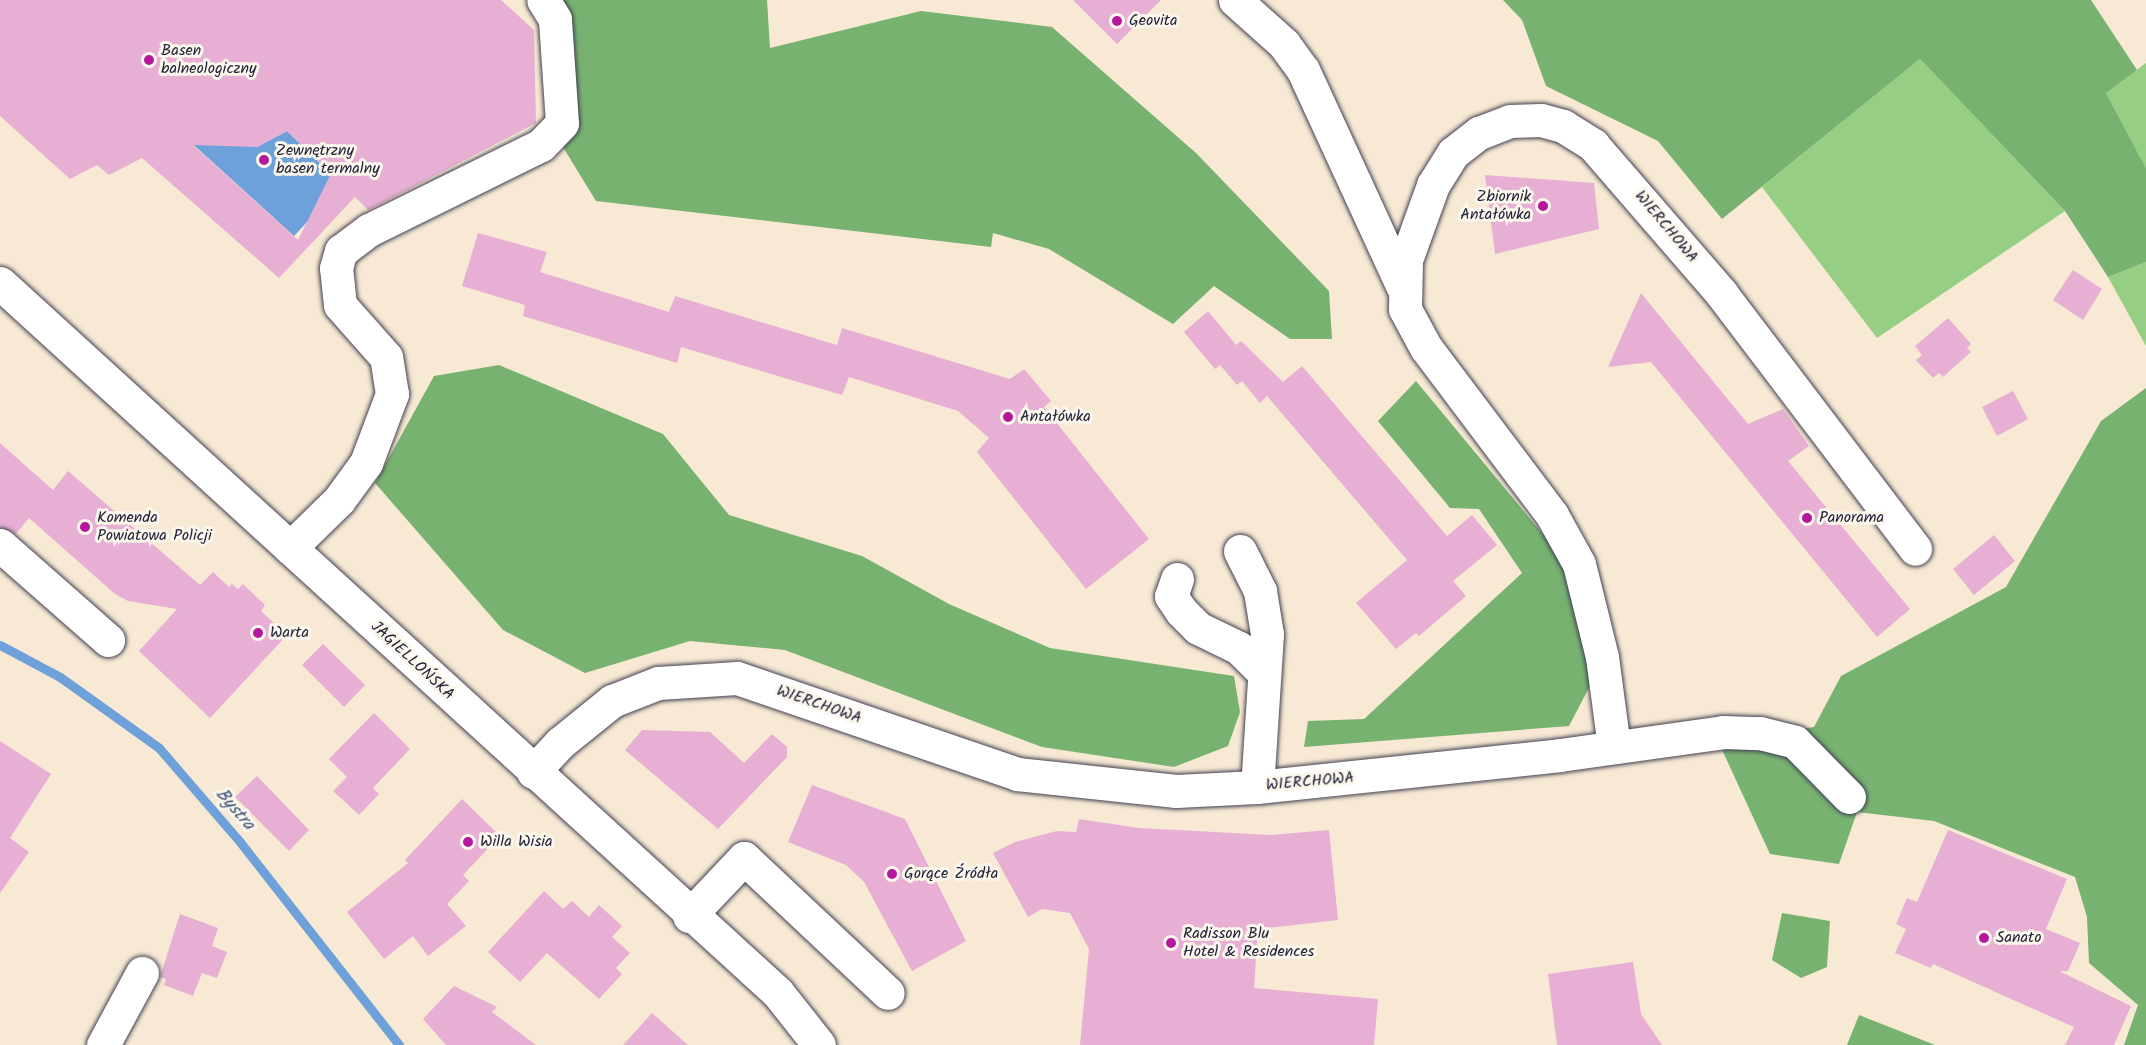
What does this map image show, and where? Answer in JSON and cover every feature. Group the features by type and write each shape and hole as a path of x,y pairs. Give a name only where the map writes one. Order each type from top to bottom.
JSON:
{"street":[{"path":"290,548 339,500 366,463 392,394 386,357 340,305 336,268 341,251 369,230 542,145 562,123 555,19 543,0"},
{"name":"WIERCHOWA","path":"1235,0 1284,44 1303,70 1402,285"},
{"name":"WIERCHOWA","path":"533,772 560,743 612,701 658,682 737,678 1017,774 1176,791 1257,786 1614,747 1602,657 1579,564 1552,515 1426,348 1405,309 1402,285 1406,260 1433,185 1453,153 1479,133 1510,121 1541,120 1563,126 1593,145 1678,241 1915,549"},
{"name":"JAGIELLOŃSKA","path":"0,283 689,916 777,993 819,1045"},
{"path":"0,545 108,640"},
{"path":"1240,551 1260,591 1267,634 1257,786"},
{"path":"1177,579 1171,596 1181,611 1198,628 1239,648 1264,673"},
{"path":"1614,747 1723,732 1760,733 1795,742 1849,797"},
{"path":"689,916 744,858 888,993"},
{"path":"103,1045 142,974"}],"green space":[{"path":"560,0 767,0 770,48 921,11 1052,27 1196,153 1329,291 1332,339 1290,339 1214,286 1173,324 1049,249 993,233 991,247 596,201 558,139"},
{"path":"1503,0 2091,0 2137,70 2106,93 2146,168 2146,262 2108,277 2065,211 1920,59 1722,219 1658,141 1546,86 1522,20"},
{"path":"1920,59 2065,211 1877,338 1762,187"},
{"path":"2146,63 2146,168 2106,93"},
{"path":"2146,262 2146,346 2108,277"},
{"path":"499,365 663,434 729,515 862,556 949,604 1050,648 1234,676 1240,712 1228,746 1174,767 1042,747 785,650 690,641 585,673 503,630 375,483 434,376"},
{"path":"1416,381 1565,561 1592,682 1569,726 1304,747 1308,721 1364,719 1522,573 1479,509 1450,508 1378,421"},
{"path":"2146,388 2146,1045 2124,1045 2138,1005 2089,963 2087,917 2075,877 1934,821 1857,812 1839,864 1770,854 1718,741 1814,727 1841,676 2006,587 2101,421"},
{"path":"1782,913 1830,921 1827,967 1801,978 1772,960"},
{"path":"1859,1015 1935,1045 1847,1045"}],"water":[{"name":"Zewnętrzny basen termalny","path":"175,128 257,147 287,131 331,174 308,221 294,236"}],"building":[{"path":"0,0 501,0 534,30 536,123 368,210 355,197 279,278 142,158 109,175 97,165 70,179 0,116","holes":["287,131 331,174 298,240 193,145 257,147"]},
{"name":"Geovita","path":"1073,0 1161,0 1117,44"},
{"name":"Zbiornik Antałówka","path":"1485,175 1594,183 1599,229 1495,254"},
{"name":"Antałówka","path":"478,233 547,252 540,272 669,312 675,296 837,345 842,328 1010,379 1024,369 1051,401 1044,407 1149,539 1086,589 977,452 989,438 958,411 849,377 842,395 681,347 677,363 523,316 525,305 462,286"},
{"path":"2073,270 2102,289 2083,320 2053,300"},
{"name":"Panorama","path":"1641,293 1748,424 1783,409 1809,446 1788,461 1910,609 1877,637 1651,362 1608,367"},
{"path":"1208,311 1236,345 1241,341 1283,382 1302,366 1447,536 1472,515 1497,545 1453,581 1466,596 1419,636 1416,633 1396,649 1356,603 1407,560 1267,396 1260,403 1242,381 1237,385 1220,365 1215,369 1184,332"},
{"path":"1948,318 1971,344 1967,348 1971,352 1943,377 1939,373 1933,378 1916,360 1922,355 1915,346"},
{"path":"2013,391 2028,419 1997,436 1982,407"},
{"path":"0,443 53,490 68,471 200,585 213,572 229,587 232,584 238,589 243,584 265,605 261,611 287,635 210,718 139,651 177,609 128,601 115,594 29,518 16,534 0,527"},
{"path":"1994,535 2015,561 1974,595 1953,569"},
{"path":"323,644 365,685 344,707 302,665"},
{"path":"374,713 410,749 373,788 379,794 359,815 333,791 347,777 329,759"},
{"path":"642,730 710,732 744,763 772,734 787,747 787,757 718,829 625,750"},
{"path":"0,741 51,774 10,838 29,852 0,893"},
{"path":"257,776 309,830 289,851 235,797"},
{"name":"Gorące Źródła","path":"812,785 905,819 966,941 912,971 864,882 846,865 788,842"},
{"path":"462,799 500,836 463,875 469,881 447,904 466,926 428,956 413,936 384,959 347,912 408,863 405,860"},
{"name":"Radisson Blu Hotel & Residences","path":"1079,819 1139,828 1271,835 1329,830 1338,920 1258,929 1254,988 1378,999 1374,1045 1080,1045 1089,949 1070,913 1042,909 1028,917 993,853 1015,842 1057,831 1076,832"},
{"name":"Sanato","path":"1948,830 2067,879 2046,929 2080,943 2068,971 2059,971 2131,1006 2114,1045 2065,1045 2074,1027 1933,964 1931,968 1895,953 1906,929 1896,924 1907,898 1917,902"},
{"path":"544,891 563,909 572,901 589,917 599,905 622,926 612,937 630,953 616,968 622,974 599,999 547,953 520,982 488,952"},
{"path":"180,914 218,928 212,946 227,952 217,978 202,973 193,996 164,985 166,979 160,977"},
{"path":"1633,962 1641,1014 1662,1045 1557,1045 1548,974"},
{"path":"454,986 497,1007 492,1012 536,1045 446,1045 423,1019"},
{"path":"652,1013 688,1045 623,1045"}],"waterway":[{"name":"Bystra","path":"0,645 60,677 159,748 240,842 399,1045"}],"place":[{"name":"Geovita","path":"1117,21"},
{"name":"Basen balneologiczny","path":"149,60"},
{"name":"Zewnętrzny basen termalny","path":"264,160"},
{"name":"Zbiornik Antałówka","path":"1543,206"},
{"name":"Antałówka","path":"1008,417"},
{"name":"Panorama","path":"1807,518"},
{"name":"Komenda Powiatowa Policji","path":"85,527"},
{"name":"Warta","path":"258,633"},
{"name":"Willa Wisia","path":"468,842"},
{"name":"Gorące Źródła","path":"892,874"},
{"name":"Sanato","path":"1984,938"},
{"name":"Radisson Blu Hotel & Residences","path":"1171,943"}]}
